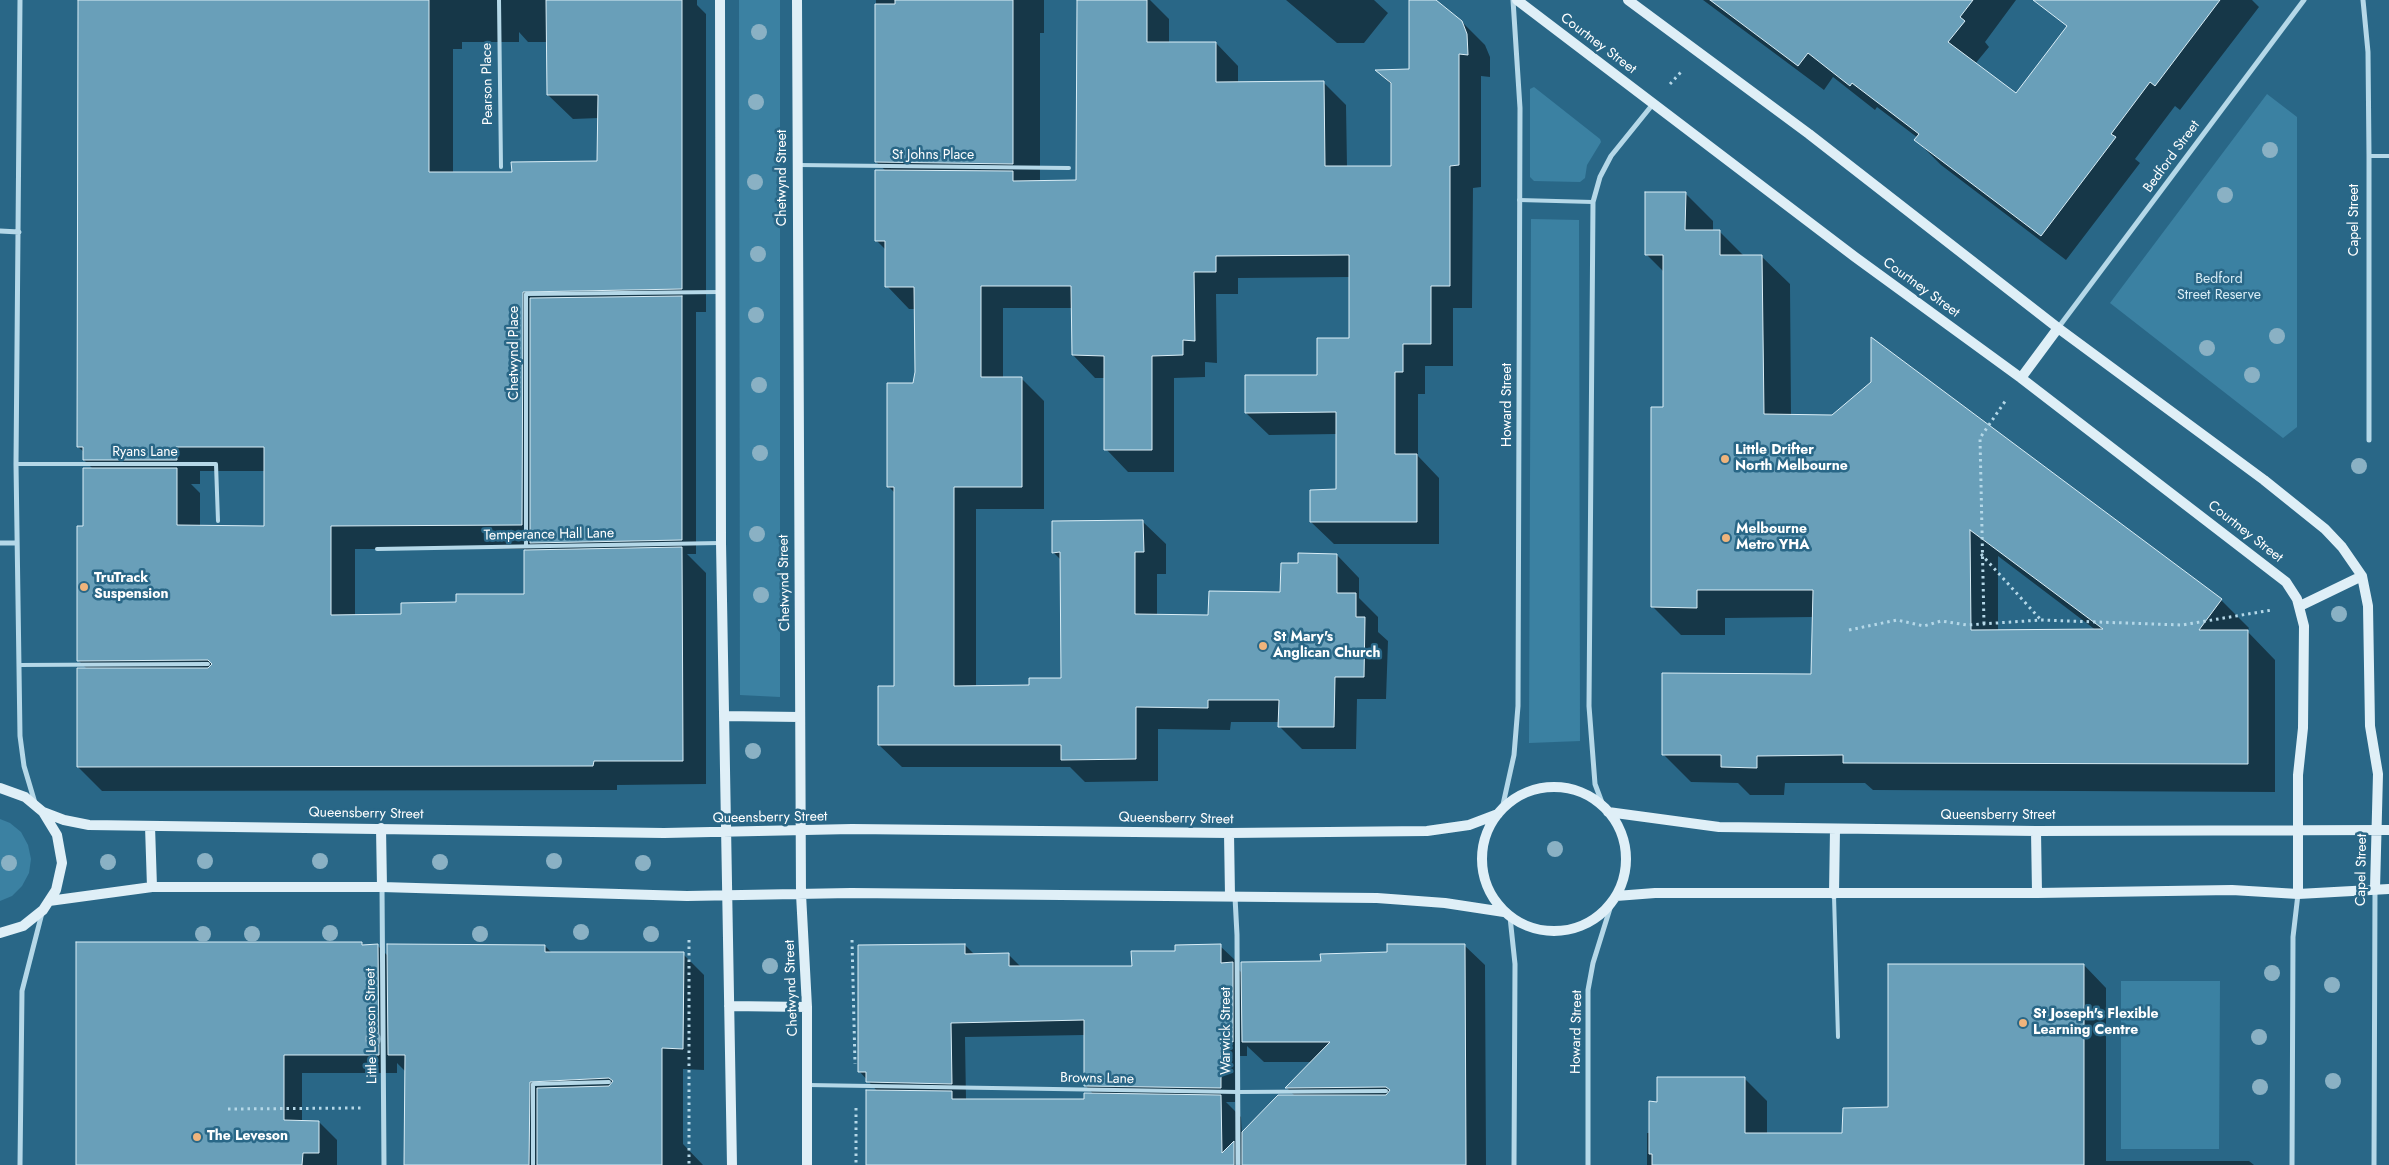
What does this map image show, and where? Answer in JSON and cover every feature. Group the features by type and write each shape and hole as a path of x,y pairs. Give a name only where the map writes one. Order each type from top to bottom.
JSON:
{"street":[{"path":"20,0 16,464 22,754 39,808 57,835 62,863 60,876 46,906 22,991 20,1165"},
{"path":"720,0 721,543 732,1165"},
{"name":"Chetwynd Street","path":"797,0 801,894 807,1007 807,1165"},
{"name":"Courtney Street","path":"1515,0 1854,257 2020,378 2276,574 2295,593 2300,606"},
{"name":"Howard Street","path":"1500,812 1514,755 1518,706 1520,108 1515,0"},
{"path":"1628,0 1809,134 2058,328 2227,452 2325,529 2351,558 2362,576 2300,606 2304,626 2304,690 2303,728 2298,775 2298,894 2293,938 2292,1165"},
{"name":"Bedford Street","path":"2058,328 2304,0"},
{"name":"Capel Street","path":"2363,0 2368,52 2368,440"},
{"path":"0,934 23,926 46,906 152,887 382,887 687,896 801,894 1232,896 1393,899 1445,903 1507,915 1533,929 1545,931 1570,929 1594,920 1614,899 1625,872 1626,859 1621,834 1606,810 1595,784 1589,706 1593,202 1600,177 1611,156 1653,103"},
{"path":"0,231 19,232"},
{"path":"2020,378 2058,328"},
{"path":"0,543 17,543"},
{"name":"Capel Street","path":"2362,576 2368,606 2370,726 2378,774 2375,889 2374,1165"},
{"path":"724,716 800,717"},
{"name":"Queensberry Street","path":"0,788 14,791 39,808 64,820 89,825 381,828 574,833 725,833 852,829 1229,833 1442,830 1469,825 1500,812"},
{"path":"1514,1165 1515,964 1507,915 1487,887 1482,864 1483,841 1500,812 1520,796 1541,788 1575,790 1606,810"},
{"name":"Queensberry Street","path":"1606,810 1709,826 2036,831 2389,830"},
{"path":"150,826 152,887"},
{"path":"381,828 382,887"},
{"path":"1834,894 1835,829"},
{"path":"2036,831 2037,893"},
{"path":"1229,833 1232,896"},
{"name":"Little Leveson Street","path":"382,887 384,1165"},
{"path":"1614,899 1655,893 2037,893 2232,890 2298,894 2389,889"},
{"name":"Warwick Street","path":"1232,896 1237,936 1238,1165"},
{"name":"Howard Street","path":"1588,1165 1590,978 1614,899"},
{"path":"729,1006 807,1007"}],"lane":[{"name":"Pearson Place","path":"499,0 501,167"},
{"path":"2369,156 2389,156"},
{"name":"St Johns Place","path":"797,165 1068,168"},
{"path":"1519,200 1593,202"},
{"name":"Chetwynd Place","path":"526,546 526,294 720,292"},
{"name":"Ryans Lane","path":"16,464 216,464 218,521"},
{"name":"Temperance Hall Lane","path":"377,549 721,543"},
{"path":"19,665 208,664"},
{"path":"1834,894 1838,1038"},
{"path":"533,1165 533,1084 609,1082"},
{"name":"Browns Lane","path":"808,1085 1238,1092 1386,1091"}],"path":[{"path":"1653,103 1698,53"},
{"path":"1984,624 1980,438 2020,378"},
{"path":"1981,554 2041,620"},
{"path":"1849,630 1897,620 1924,626 1941,621 1967,625 2041,620 2182,625 2300,606"},
{"path":"689,940 689,1165"},
{"path":"852,940 856,1165"},
{"path":"228,1109 384,1108"}],"green space":[{"path":"739,0 780,0 780,697 740,695"},
{"path":"1534,87 1600,139 1601,142 1587,165 1585,178 1580,182 1534,181 1530,177 1530,89"},
{"name":"Bedford Street Reserve","path":"2267,94 2297,117 2297,427 2283,438 2110,303"},
{"path":"1531,219 1579,220 1580,741 1529,743"},
{"path":"0,819 10,823 21,832 28,845 31,859 29,873 22,886 12,896 0,901"},
{"path":"2121,981 2220,981 2219,1149 2121,1149"}],"building":[{"path":"78,0 429,0 429,172 512,172 511,162 597,161 598,95 547,95 546,0 682,0 682,289 523,292 522,525 331,526 331,615 401,614 401,603 456,602 456,594 524,594 524,550 682,547 683,761 594,761 593,766 77,767 77,668 208,668 212,664 208,660 77,661 77,526 83,526 83,468 177,468 177,525 264,526 264,447 176,447 177,460 83,460 83,447 77,447"},
{"path":"895,0 1013,0 1013,164 875,162 875,4 895,4"},
{"path":"1077,0 1147,0 1147,42 1216,42 1216,82 1324,81 1325,166 1391,166 1391,83 1375,70 1409,69 1409,0 1436,0 1462,21 1467,34 1468,55 1459,54 1459,165 1450,166 1450,286 1431,286 1431,344 1403,344 1403,372 1395,372 1395,454 1417,454 1417,522 1310,522 1310,490 1336,489 1336,412 1245,413 1245,375 1317,375 1317,338 1349,338 1349,255 1216,256 1216,272 1194,272 1195,341 1183,340 1183,355 1152,356 1152,450 1104,450 1104,356 1072,355 1071,286 981,286 981,377 1022,377 1022,487 954,487 954,686 1029,685 1029,678 1061,678 1060,552 1052,553 1052,521 1143,520 1144,552 1135,552 1135,614 1208,615 1209,591 1280,592 1281,563 1298,563 1298,553 1337,554 1337,593 1356,593 1356,617 1365,617 1364,677 1335,677 1334,727 1278,727 1279,700 1208,700 1208,708 1136,707 1136,759 1061,760 1061,745 878,745 878,686 894,686 894,487 887,487 887,383 913,383 915,372 914,287 885,287 885,241 875,241 875,170 1013,171 1013,181 1076,180"},
{"path":"1710,0 1973,0 1960,17 1965,21 1948,42 2016,93 2067,26 2033,0 2220,0 2155,86 2150,82 2111,134 2116,137 2041,236 1914,140 1919,134 1852,83 1850,86 1808,53 1798,66"},
{"path":"1645,192 1686,192 1685,230 1720,230 1720,255 1762,255 1764,414 1832,415 1871,382 1871,337 2222,599 2199,630 2248,630 2248,764 1843,763 1843,755 1757,756 1757,768 1721,767 1721,755 1662,755 1662,673 1811,674 1813,590 1697,590 1697,608 1651,607 1651,407 1663,407 1663,255 1645,255","holes":["1970,530 2103,629 1971,630"]},
{"path":"682,296 682,540 530,543 530,298"},
{"path":"76,942 362,942 362,945 378,944 379,1055 284,1055 284,1120 319,1121 319,1153 303,1153 302,1165 76,1165"},
{"path":"387,944 545,945 545,952 684,952 683,1049 662,1048 662,1165 537,1165 537,1088 609,1086 613,1081 609,1078 530,1082 529,1165 404,1165 405,1055 388,1055"},
{"path":"965,944 965,954 1009,953 1009,966 1132,966 1131,951 1175,951 1175,945 1221,944 1221,963 1233,962 1233,1042 1221,1042 1221,1088 1084,1086 1084,1020 951,1023 952,1084 866,1082 866,1072 858,1072 858,945"},
{"path":"1387,944 1465,944 1466,1165 1242,1165 1242,1132 1278,1095 1386,1095 1390,1090 1386,1087 1285,1088 1330,1042 1242,1042 1241,962 1321,961 1320,954 1387,952"},
{"path":"1888,964 2084,964 2084,1165 1652,1165 1652,1154 1649,1154 1649,1101 1657,1102 1657,1077 1745,1077 1745,1133 1842,1133 1843,1108 1888,1107"},
{"path":"866,1090 952,1091 952,1099 1084,1099 1084,1093 1221,1095 1222,1153 1234,1141 1234,1165 866,1165"}],"place":[{"name":"Little Drifter North Melbourne","path":"1725,459"},
{"name":"Melbourne Metro YHA","path":"1726,538"},
{"name":"TruTrack Suspension","path":"84,587"},
{"name":"St Mary's Anglican Church","path":"1263,646"},
{"name":"St Joseph's Flexible Learning Centre","path":"2023,1023"},
{"name":"The Leveson","path":"197,1137"}]}
